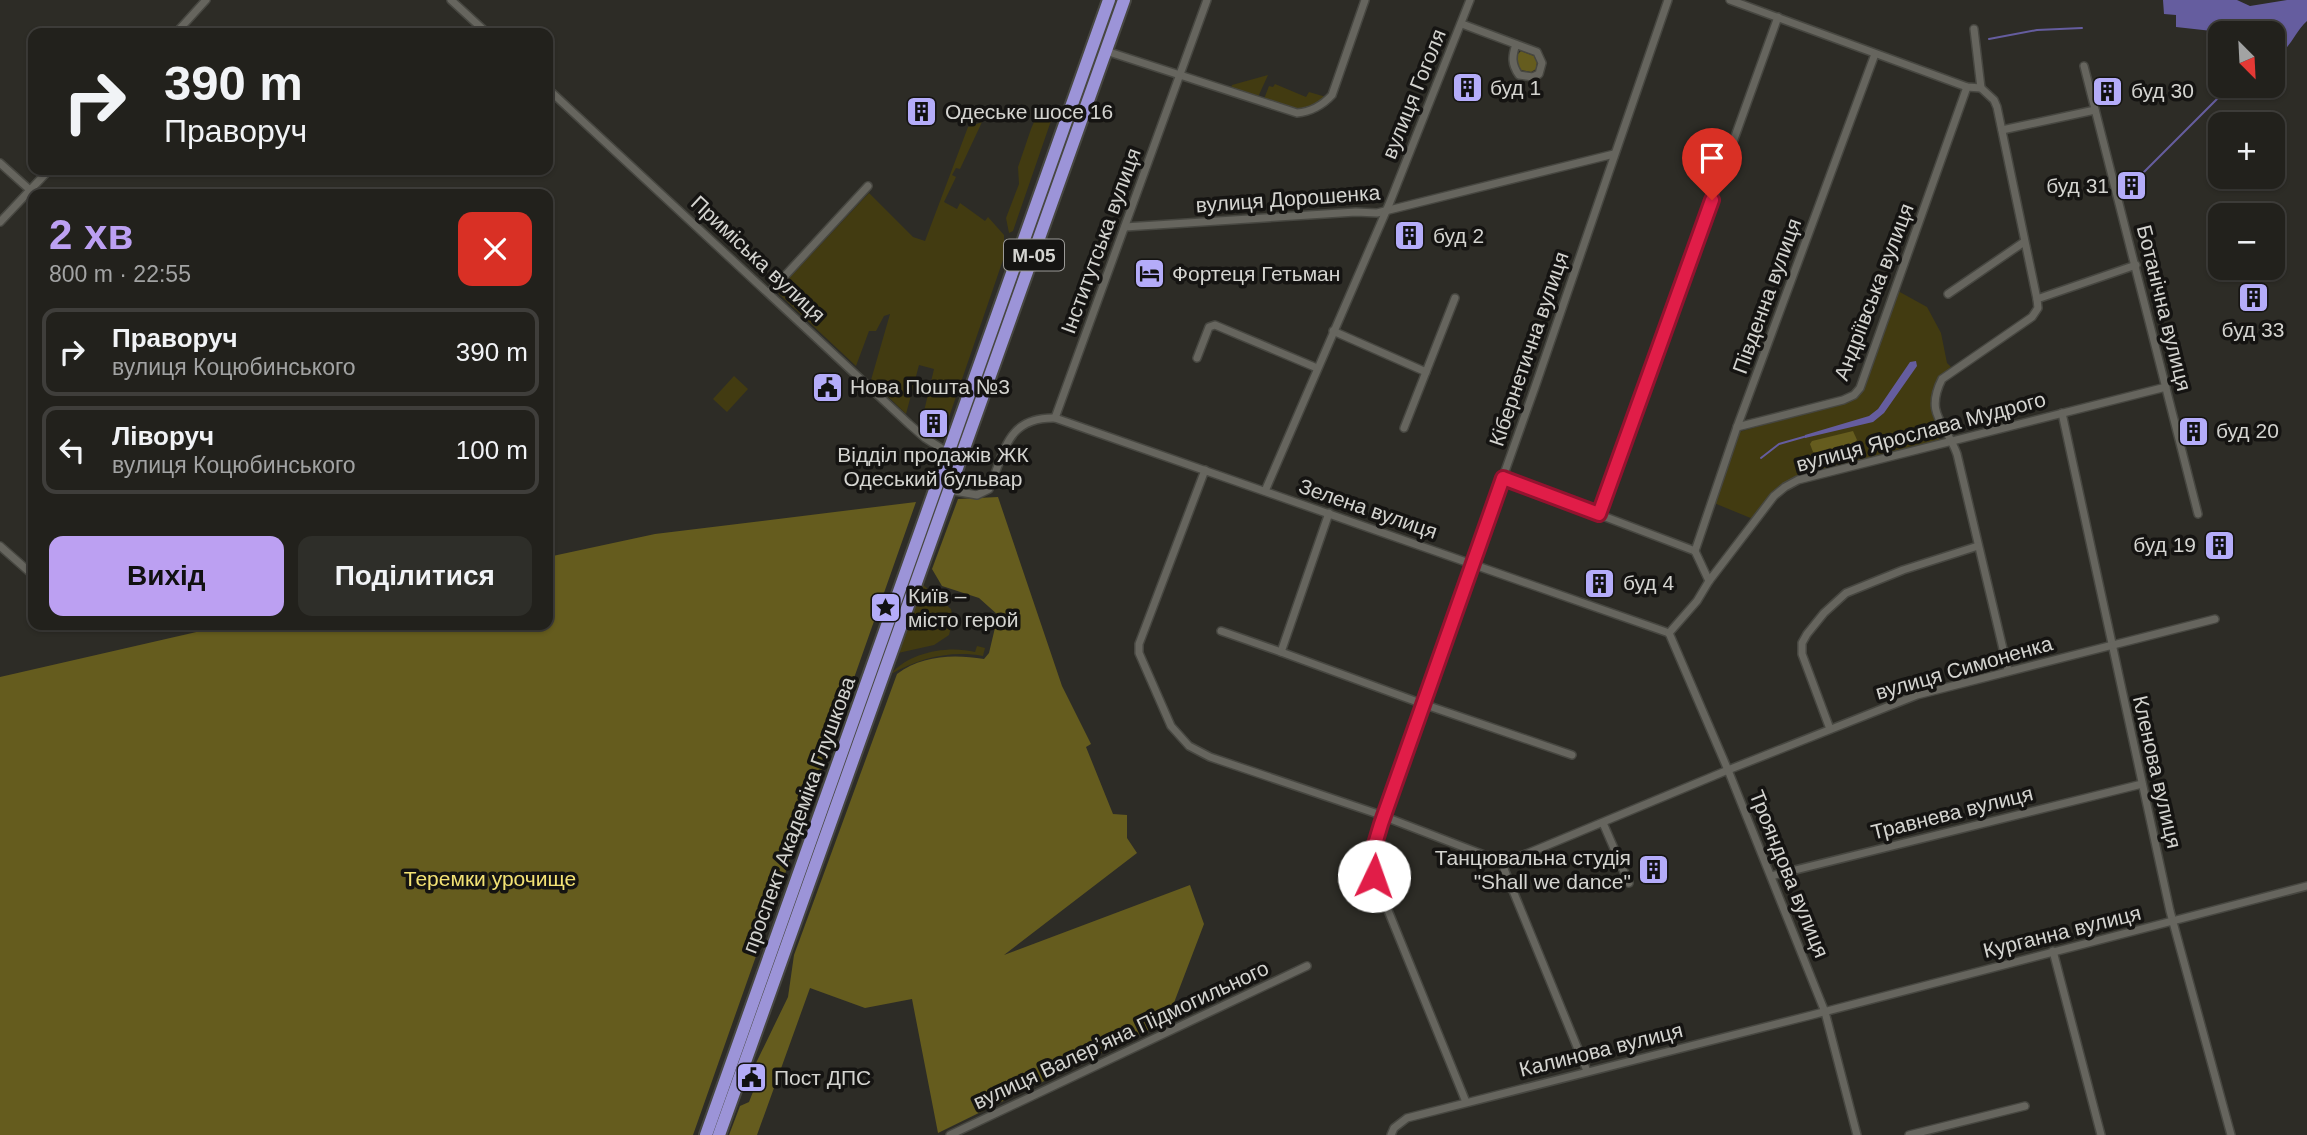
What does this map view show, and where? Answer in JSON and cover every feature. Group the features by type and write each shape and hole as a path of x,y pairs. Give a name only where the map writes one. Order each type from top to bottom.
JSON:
{"highway":[{"name":"М-05","path":"947,452 1109,0"},
{"name":"М-05","path":"949,490 1124,0"},
{"name":"проспект Академіка Глушкова","path":"706,1135 947,452"},
{"name":"проспект Академіка Глушкова","path":"719,1135 949,490"}],"street":[{"path":"181,28 206,0"},
{"path":"451,0 482,28"},
{"name":"Інститутська вулиця","path":"1055,418 1207,0"},
{"path":"1106,51 1297,113 1306,112 1326,102 1332,95 1365,0"},
{"name":"вулиця Гоголя","path":"1265,491 1471,0"},
{"name":"Кібернетична вулиця","path":"1466,1102 1374,876 1372,854 1668,0"},
{"path":"1730,0 1968,87 1981,88 1994,100 2038,308 2032,317 1942,379 1935,394 1936,410 1957,454 2008,670"},
{"path":"1599,514 1778,17"},
{"name":"вулиця Гоголя","path":"1462,24 1516,44 1537,52 1542,63 1539,74 1533,77 1519,75 1512,55 1516,44"},
{"path":"1974,29 1981,88"},
{"name":"Південна вулиця","path":"1695,551 1737,427 1875,54"},
{"name":"Ботанічна вулиця","path":"2084,66 2198,514"},
{"name":"Андріївська вулиця","path":"1737,427 1843,400 1854,395 1860,388 1968,87"},
{"name":"Приміська вулиця","path":"553,94 925,438 947,452"},
{"path":"2001,130 2095,110"},
{"name":"вулиця Дорошенка","path":"1125,227 1384,211 1614,154"},
{"path":"0,163 29,189"},
{"path":"31,189 44,175"},
{"path":"769,293 868,186"},
{"path":"0,222 28,192"},
{"path":"1948,294 2024,242"},
{"path":"2037,299 2136,265"},
{"path":"1404,428 1455,298"},
{"path":"1197,358 1209,327 1215,325 1317,368"},
{"path":"1333,331 1426,372"},
{"name":"вулиця Ярослава Мудрого","path":"1669,633 1697,601 1709,581 1774,496 1798,480 2166,387"},
{"name":"Кленова вулиця","path":"2062,413 2174,922 2231,1135"},
{"path":"949,490 977,495 989,489 1016,429 1033,419 1055,418"},
{"name":"Зелена вулиця","path":"1055,418 1669,633"},
{"path":"1205,470 1139,644 1139,653 1171,726 1189,746 1210,757 1384,817 1502,864 1587,1071"},
{"path":"1503,478 1695,551 1709,581"},
{"path":"1281,652 1328,513"},
{"path":"0,546 28,571"},
{"path":"1830,729 1802,654 1802,643 1815,624 1837,600 1860,586 1978,546"},
{"name":"вулиця Симоненка","path":"1502,864 1917,695 2216,619"},
{"path":"1221,631 1572,755"},
{"name":"Трояндова вулиця","path":"1669,633 1728,770 1825,1012 1857,1135"},
{"name":"Травнева вулиця","path":"1770,876 2142,784"},
{"path":"1602,823 1629,883"},
{"name":"Курганна вулиця","path":"1825,1012 2307,886"},
{"path":"2053,951 2101,1135"},
{"name":"вулиця Валерʼяна Підмогильного","path":"950,1135 1307,966"},
{"name":"Калинова вулиця","path":"1391,1134 1400,1121 1407,1118 1825,1012"},
{"path":"1909,1135 2025,1106"}],"shaded area":[{"path":"2163,0 2237,0 2250,6 2307,0 2307,21 2286,48 2286,21 2208,21 2208,31 2176,27 2176,15 2164,14"},
{"path":"1268,75 1258,97 1231,88 1232,85"},
{"path":"1275,84 1306,97 1309,92 1326,97 1309,107 1289,108 1264,99 1269,86 1273,87"},
{"path":"1051,113 1053,115 1013,231 1009,233 1006,218 1019,184 1018,167 1031,129 1034,122"},
{"path":"982,122 960,169 956,168 952,175 956,177 944,202 957,209 960,203 985,221 988,217 1004,235 1004,257 948,420 940,429 930,430 921,424 934,369 919,365 906,414 871,380 890,314 884,316 876,331 869,331 856,366 779,294 778,290 869,193 913,237 925,241 968,127"},
{"path":"1898,291 1927,307 1941,333 1947,363 1951,367 1938,381 1932,398 1933,412 1940,433 1939,440 1797,477 1772,495 1753,519 1714,503 1739,432 1855,398"},
{"path":"1916,361 1917,366 1884,413 1873,422 1805,438 1805,435 1869,416 1878,409 1910,362"},
{"path":"734,376 748,389 727,412 713,399"},
{"path":"922,584 951,609 953,619 949,635 934,645 898,653"},
{"path":"977,646 985,648 983,656 959,654 936,657 891,674 908,660 930,652 953,649 975,652"}],"green space":[{"path":"1521,51 1534,56 1536,69 1531,72 1521,70 1517,65 1517,55"},
{"path":"1853,431 1857,440 1853,444 1813,452 1810,444 1812,441"},
{"path":"998,497 1062,686 1091,744 1086,747 1113,814 1127,815 1127,838 1137,853 1004,955 1190,885 1204,924 1167,1021 938,1133 912,999 865,1008 810,988 757,1135 729,1135 740,1106 749,1102 760,1074 756,1063 788,997 794,955 897,674 917,663 939,657 984,659 989,653 998,615 979,598 942,586 932,569 958,499"},
{"name":"Теремки урочище","path":"916,502 693,1135 0,1135 0,677 205,630 553,630 553,556 655,534"}],"waterway":[{"path":"1989,39 2037,30 2082,28"},
{"path":"2129,187 2218,98"},
{"path":"1761,458 1779,444 1807,436"}],"place":[{"name":"буд 1","path":"1467,88"},
{"name":"буд 30","path":"2108,91"},
{"name":"Одеське шосе 16","path":"922,112"},
{"name":"буд 31","path":"2132,186"},
{"name":"буд 2","path":"1410,236"},
{"name":"Фортеця Гетьман","path":"1149,274"},
{"name":"буд 33","path":"2253,298"},
{"name":"Нова Пошта №3","path":"827,387"},
{"name":"Відділ продажів ЖК Одеський бульвар","path":"933,423"},
{"name":"буд 20","path":"2193,431"},
{"name":"буд 19","path":"2219,545"},
{"name":"буд 4","path":"1600,583"},
{"name":"Київ – місто герой","path":"885,608"},
{"name":"Танцювальна студія \"Shall we dance\"","path":"1654,870"},
{"name":"Пост ДПС","path":"751,1078"}],"route":[{"path":"1374,876 1372,854 1381,824 1503,478 1599,514 1712,200"}]}
